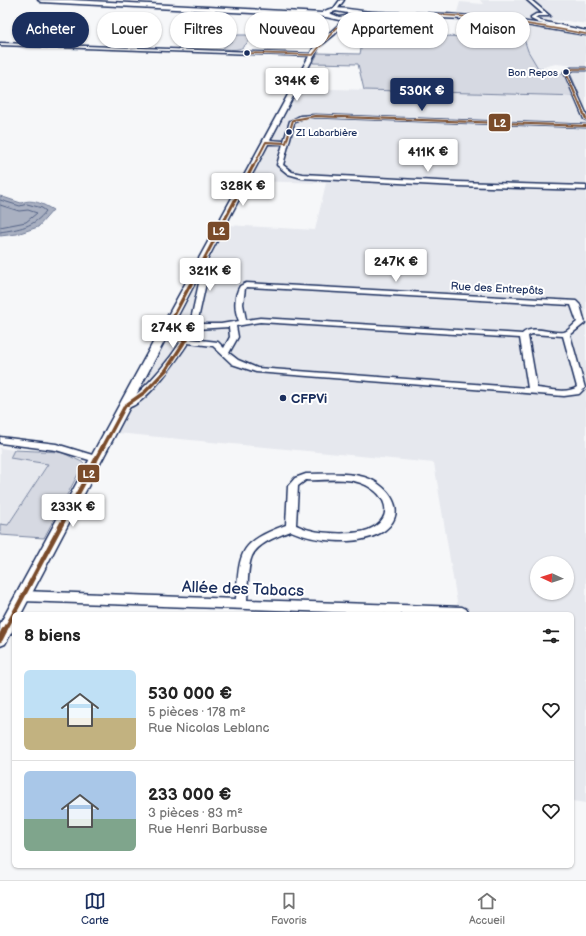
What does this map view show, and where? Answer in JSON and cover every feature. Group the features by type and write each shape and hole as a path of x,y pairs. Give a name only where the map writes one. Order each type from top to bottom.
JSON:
{"main road":[{"path":"41,0 260,12"},
{"path":"341,2 340,7 344,10"},
{"path":"334,10 341,2"},
{"path":"329,12 334,10 344,10 350,12"},
{"path":"329,14 335,20 334,28 329,35"},
{"path":"448,17 546,26 586,33"},
{"path":"329,35 337,29"},
{"path":"14,612 317,48"},
{"path":"0,640 12,616"}],"street":[{"path":"529,0 553,18"},
{"path":"547,15 537,15 532,18 540,22 586,33"},
{"path":"557,20 586,27"},
{"path":"0,44 313,55"},
{"path":"586,69 573,69 566,73 586,119"},
{"path":"586,126 315,116 293,120 280,165 283,169 296,175 457,184 586,188"},
{"path":"266,142 286,143"},
{"path":"125,406 129,406 152,385 186,340 192,327 205,268 202,263"},
{"name":"Rue des Entrepôts","path":"243,321 240,317 239,304 242,287 246,285 254,285 573,303 576,306 581,323 566,334"},
{"path":"162,338 215,344 235,362 256,370 533,390 576,392 581,388 566,334 532,332 524,336 275,320 243,321 232,324 192,327 168,327"},
{"path":"225,353 234,337 232,324"},
{"path":"524,336 533,390"},
{"path":"0,440 56,447 96,459"},
{"path":"241,604 247,556 255,545 272,534 291,527 309,534 366,535 382,528 390,518 391,509 388,496 372,484 363,480 321,478 300,479 296,481 293,486 291,527"},
{"name":"Allée des Tabacs","path":"22,596 403,612 462,612"}],"shaded area":[{"path":"480,0 586,0 586,24 567,21 530,20 530,12 457,12 460,2 483,4"},
{"path":"530,26 586,35 586,67 556,64 538,68 527,48 530,48"},
{"path":"237,35 245,35 245,45 243,47 237,49 222,49 237,48"},
{"path":"448,36 456,36 456,48 527,48 538,68 561,74 570,73 580,96 364,90 358,64 313,63 318,53 360,54 361,48 448,48"},
{"path":"586,70 586,803 574,801 574,612 459,612 434,463 117,433 228,225 315,230 326,183 250,181 300,88 579,96 570,73"},
{"path":"0,448 14,450 10,458 48,463 8,525 0,524"},
{"path":"14,450 61,452 84,463 44,538 0,535 0,524 8,525 48,464 10,458"}],"water":[{"path":"0,196 21,203 29,201 37,202 53,210 38,227 17,234 0,236"}],"transit line":[{"name":"L2","path":"247,53 313,55 320,45 344,20 353,16 369,14 439,14 489,18 586,34"},
{"name":"L2","path":"586,69 573,69 566,72 586,119"},
{"name":"L2","path":"187,340 162,338 266,142 286,143 293,120 315,116 586,126"},
{"name":"L2","path":"14,612 125,406 135,401 166,370 183,344 194,322"},
{"name":"L2","path":"0,639 12,617"}],"place":[{"name":"Bon Repos","path":"566,72"},
{"name":"ZI Labarbière","path":"289,132"},
{"name":"CFPVi","path":"283,398"}]}
